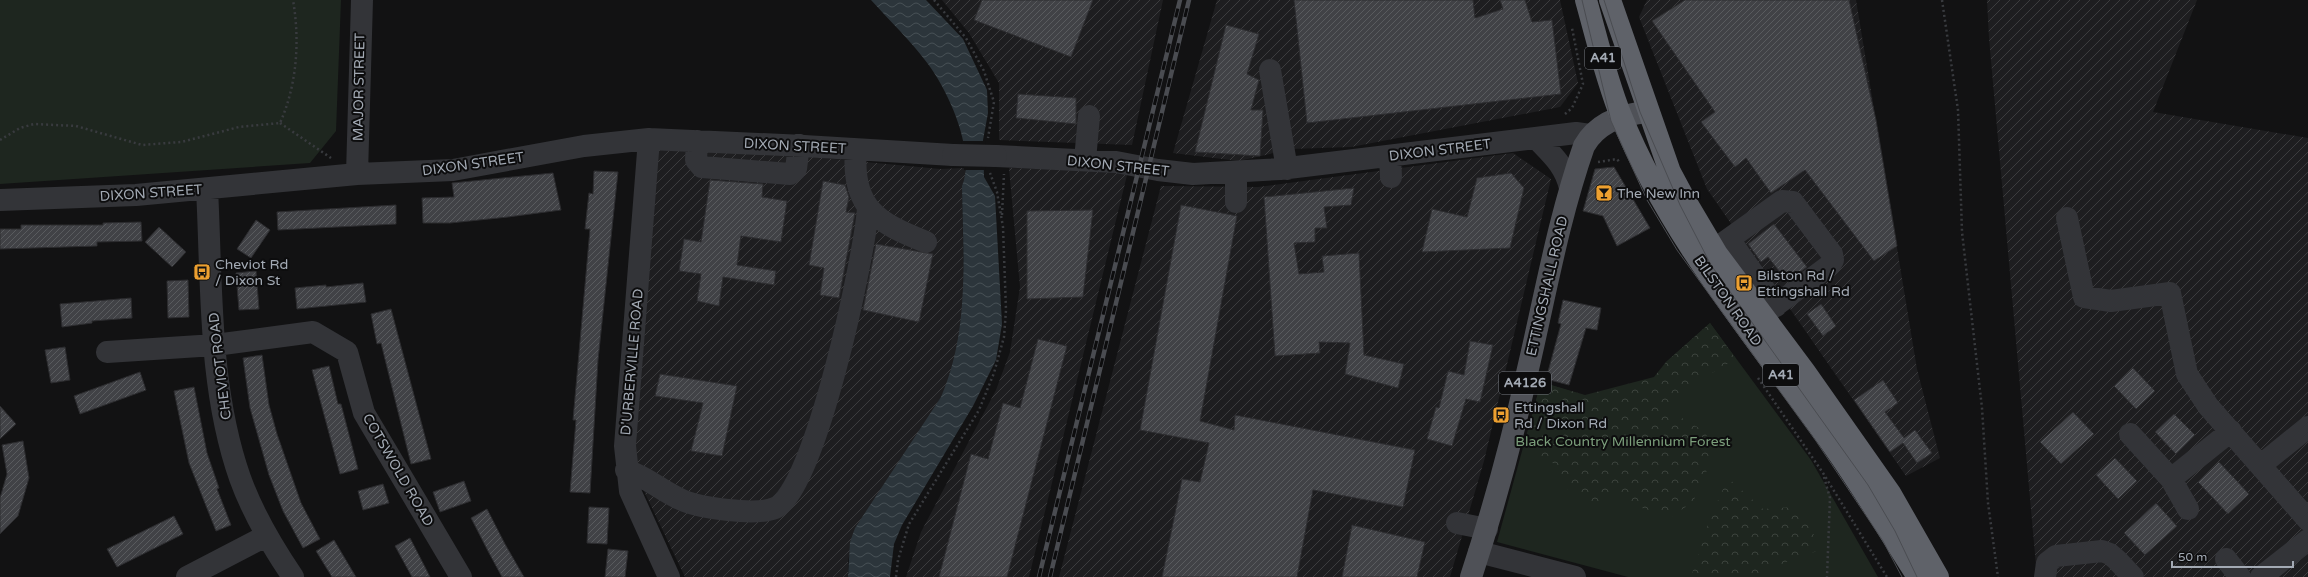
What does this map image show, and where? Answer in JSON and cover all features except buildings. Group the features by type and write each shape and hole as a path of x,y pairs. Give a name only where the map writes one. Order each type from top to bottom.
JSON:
{"highway":[{"name":"BILSTON ROAD","path":"1586,0 1621,116 1648,172 1687,241 1764,352 1825,434 1918,577"},
{"name":"BILSTON ROAD","path":"1610,0 1670,172 1769,310 1848,432 1890,493 1938,577"}],"main road":[{"path":"1590,135 1621,116 1648,112"},
{"name":"ETTINGSHALL ROAD","path":"1471,577 1487,529 1527,374 1556,240 1570,188 1580,156 1590,135"}],"street":[{"name":"MAJOR STREET","path":"357,174 362,0"},
{"path":"1270,70 1287,169"},
{"path":"1085,160 1089,116"},
{"name":"DIXON STREET","path":"0,200 136,195 357,174 453,170 584,146 649,139 799,145 856,150 953,155 1085,160 1179,172 1236,173 1287,169 1359,152 1390,166 1460,140 1590,135"},
{"path":"1536,138 1560,162 1567,174 1570,188"},
{"name":"D'URBERVILLE ROAD","path":"649,139 625,446 626,470 632,498 669,577"},
{"path":"697,141 696,160 702,167 790,174 796,169 799,145"},
{"path":"626,470 643,475 683,500 725,510 762,511 776,508 786,498 798,479 825,406 851,305 867,224 868,208 855,174 856,150"},
{"path":"1236,173 1236,202"},
{"name":"CHEVIOT ROAD","path":"207,189 215,345 222,406 240,478 266,536 293,577"},
{"path":"1722,244 1782,201 1787,200 1793,202 1832,254 1833,260 1830,265 1769,310"},
{"path":"868,208 884,223 926,242"},
{"path":"2067,218 2084,298 2110,301 2170,293 2187,374 2208,406 2308,520"},
{"name":"COTSWOLD ROAD","path":"107,352 215,345 313,332 347,352 364,413 461,577"},
{"path":"2260,465 2308,426"},
{"path":"2170,479 2230,431"},
{"path":"2130,434 2170,479 2188,509"},
{"path":"1458,523 1487,529"},
{"path":"187,577 266,536"},
{"path":"2261,577 2308,540"},
{"path":"2045,577 2047,563 2056,556 2102,551 2110,554 2133,577"},
{"path":"1479,552 1574,577"},
{"path":"2226,559 2240,577"}],"path":[{"path":"280,123 286,109 298,50 298,27 293,0"},
{"path":"934,0 966,38 984,71 994,102 991,156 1002,221"},
{"path":"1942,0 1958,110 1962,232 1982,408 1988,503 1998,577"},
{"path":"1563,135 1562,118 1572,108 1583,84 1571,20"},
{"path":"0,140 20,128 34,124 76,126 142,145 181,142 239,127 280,123 332,159"},
{"path":"896,577 898,560 909,524 980,410 994,373 1004,337 1006,310 1002,221 1004,169 991,156"},
{"path":"1580,156 1596,163 1617,159 1624,168"},
{"path":"1754,373 1823,473 1887,577"},
{"path":"1823,473 1830,498 1827,577"}],"shaded area":[{"path":"942,0 1163,0 1132,145 999,140 999,83 969,33"},
{"path":"1217,0 1560,0 1578,83 1560,107 1351,147 1291,149 1239,161 1173,153"},
{"path":"1647,0 1856,0 1917,369 1940,458 1906,476 1707,189 1639,17"},
{"path":"1987,0 2197,0 2153,112 2308,138 2308,577 2037,577 1989,38"},
{"path":"726,149 940,169 964,168 967,174 962,186 964,296 959,339 950,378 941,397 912,446 855,528 848,561 848,577 685,577 642,487 635,459 658,150"},
{"path":"1513,153 1551,179 1484,461 1450,577 1059,577 1161,186 1258,187"},
{"path":"1009,168 1128,171 1029,577 906,577 921,532 996,390 1010,352 1020,287"}],"green space":[{"path":"0,0 341,0 336,131 310,163 0,184"},
{"path":"1710,323 1811,460 1878,577 1628,577 1497,542 1541,382 1645,414 1666,362"},
{"name":"Black Country Millennium Forest","path":"1710,323 1736,359 1686,388 1668,410 1706,432 1711,461 1693,502 1671,517 1642,508 1618,494 1596,504 1567,489 1557,465 1523,450 1541,382 1585,395 1654,377 1666,362"},
{"name":"Black Country Millennium Forest","path":"1728,478 1763,509 1794,507 1812,526 1817,551 1788,561 1758,577 1691,577 1710,518"}],"water":[{"path":"871,0 926,0 963,39 987,90 988,113 983,140 984,177 995,196 1002,324 996,360 973,406 902,525 894,544 890,577 848,577 850,542 855,528 941,397 957,346 963,293 962,186 966,157 958,123 944,90 928,64 908,39"}],"pier":[{"path":"961,141 985,141 986,170 964,170"}],"tram line":[{"path":"1582,0 1611,121 1647,200 1677,250 1816,441 1883,541 1902,577"},
{"path":"1604,0 1640,112 1680,205 1711,265 1868,485 1895,531 1917,577"}],"railway":[{"path":"1039,577 1180,0"},
{"path":"1050,577 1189,0"}],"place":[{"name":"The New Inn","path":"1604,193"},
{"name":"Cheviot Rd / Dixon St","path":"202,272"},
{"name":"Bilston Rd / Ettingshall Rd","path":"1744,283"},
{"name":"Ettingshall Rd / Dixon Rd","path":"1501,415"}]}
